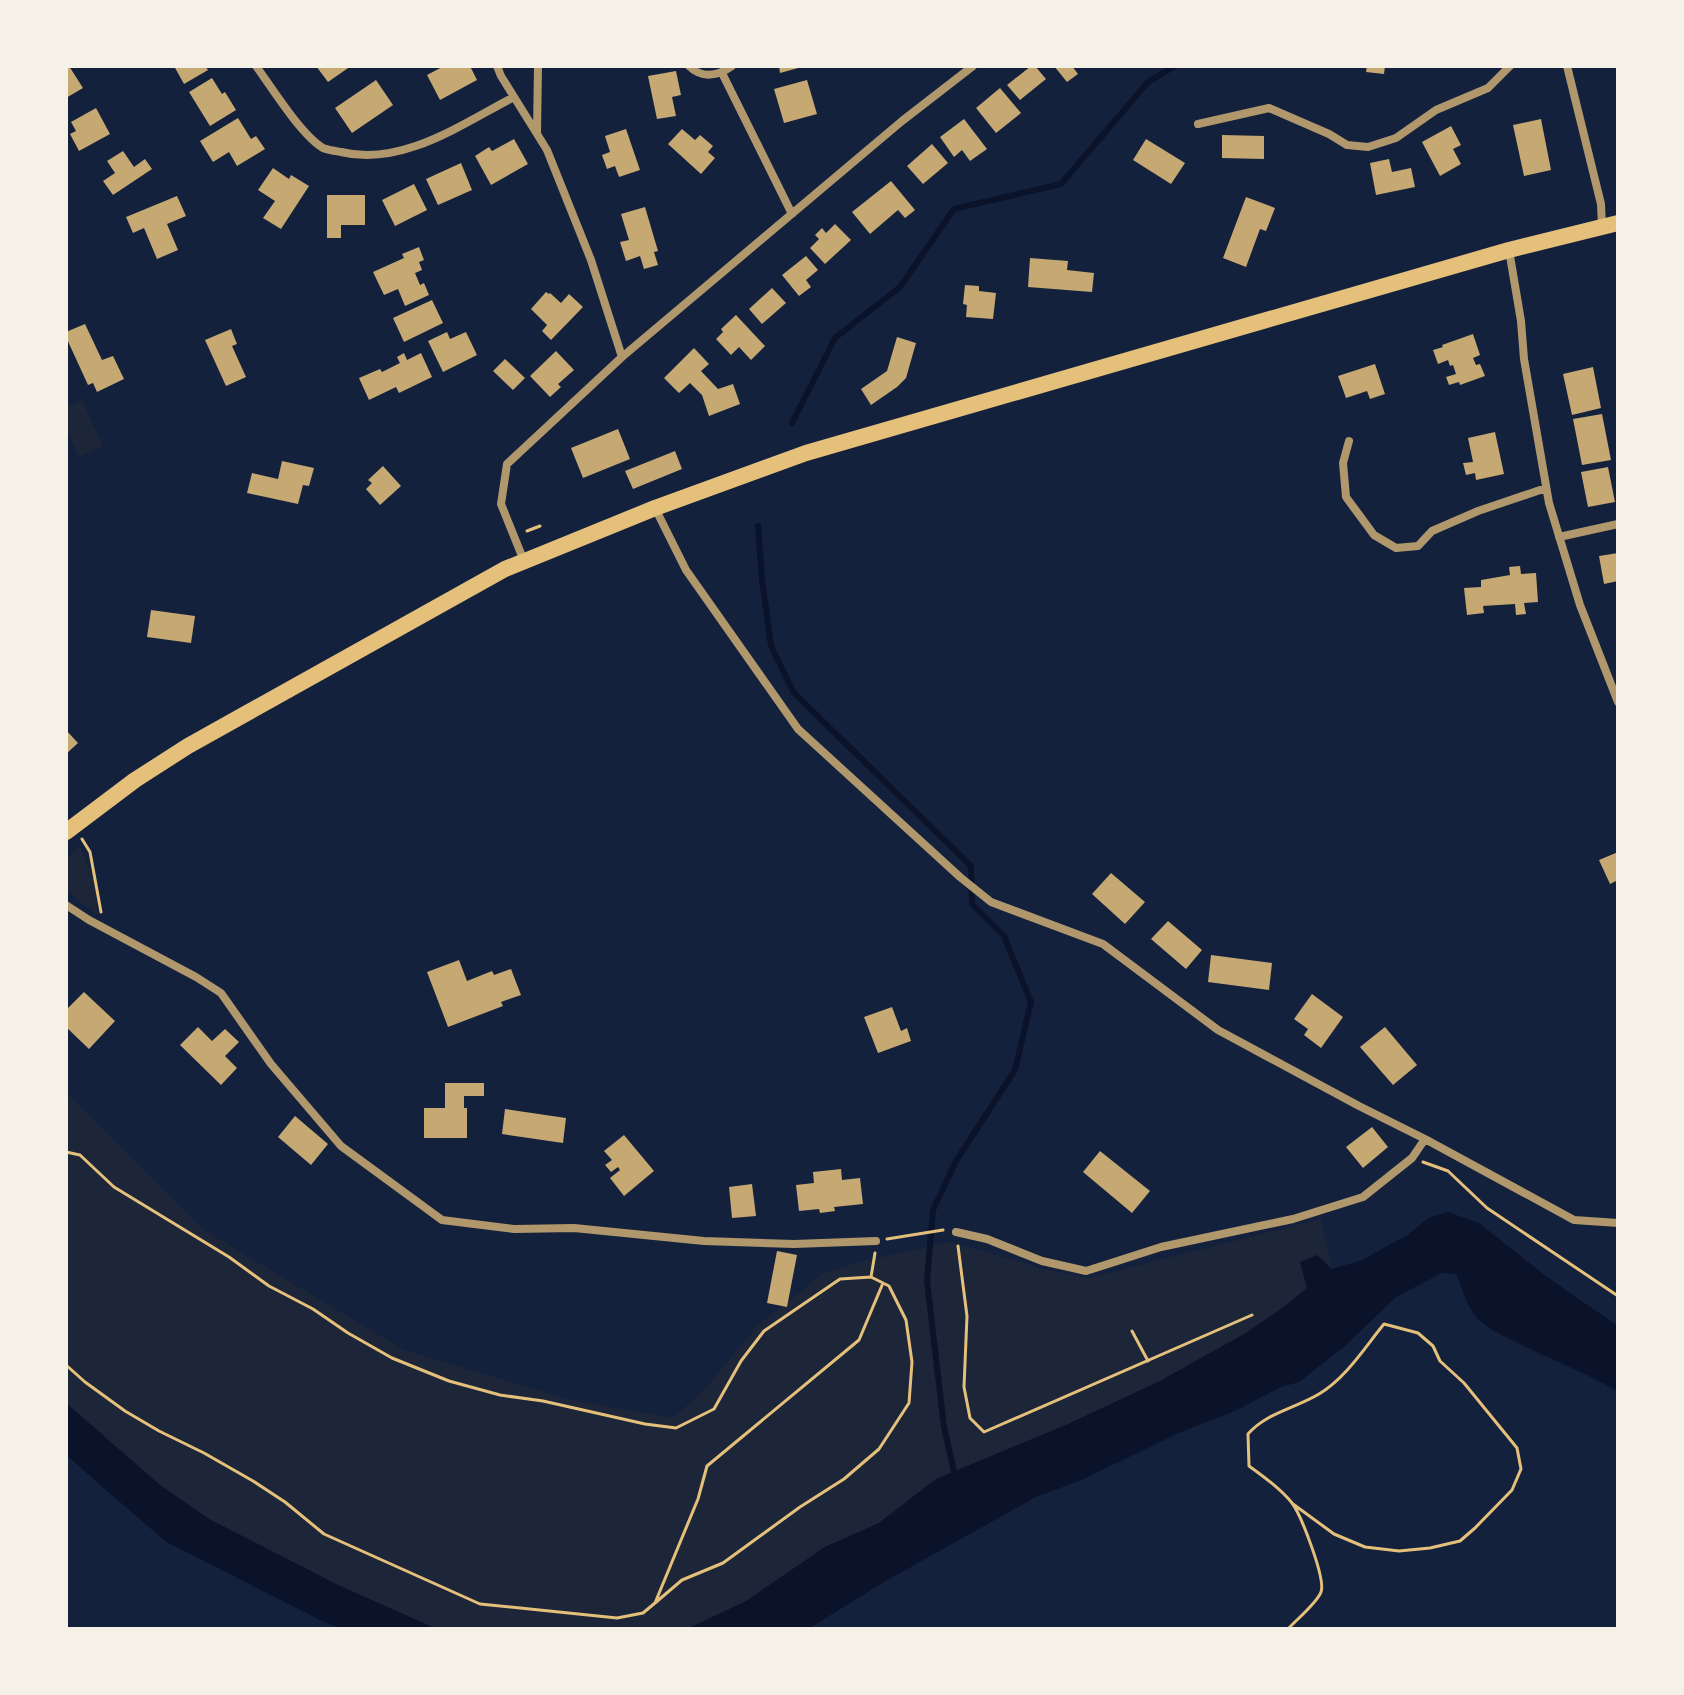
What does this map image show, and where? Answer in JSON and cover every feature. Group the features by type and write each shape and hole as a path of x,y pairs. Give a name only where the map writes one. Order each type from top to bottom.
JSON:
{"highway":[{"path":"66,832 135,780 188,746 491,577 655,508 806,453 1509,250 1610,225"}],"street":[{"path":"256,66 300,126 323,148 355,156 402,152 438,137 514,97"},
{"path":"497,66 547,150 591,260 622,357"},
{"path":"537,134 538,66"},
{"path":"689,66 694,72 708,76 722,73 732,66"},
{"path":"524,562 501,504 507,464 622,357 902,121 973,66"},
{"path":"1198,124 1269,108 1347,145 1368,147 1396,138 1436,110 1488,88 1510,66"},
{"path":"1567,66 1601,204 1610,225"},
{"path":"722,73 792,214"},
{"path":"1509,250 1549,503 1580,605 1618,702"},
{"path":"1349,441 1343,463 1346,497 1374,535 1396,548 1418,546 1432,531 1478,511 1546,488"},
{"path":"655,508 686,570 798,729 991,902 1103,944 1218,1030 1574,1220 1618,1223"},
{"path":"1559,537 1618,524"},
{"path":"66,905 221,993 271,1064 341,1146 442,1220 514,1229 574,1228 704,1241 794,1244 876,1241"},
{"path":"956,1232 987,1239 1042,1261 1086,1271 1161,1247 1293,1219 1363,1197 1412,1158 1425,1139"}],"path":[{"path":"83,840 90,852 96,876 103,927"},
{"path":"66,1152 80,1155 114,1187 229,1257 269,1286 392,1358 449,1381 500,1395 676,1428 714,1409 741,1361 764,1331 840,1279 871,1277 889,1286 906,1320 912,1362 909,1403 879,1449 844,1479 723,1563 682,1580 643,1613 617,1618 480,1604 324,1534 253,1481 125,1411 66,1365"},
{"path":"1412,1158 1448,1171 1487,1208 1618,1296"},
{"path":"871,1277 876,1241 944,1229"},
{"path":"956,1232 967,1316 964,1387 970,1418 984,1432 1252,1315"},
{"path":"655,1603 698,1499 707,1466 859,1340 883,1283"},
{"path":"1288,1629 1320,1595 1323,1585 1313,1550 1293,1504 1249,1466 1248,1434 1258,1423 1321,1393 1341,1376 1384,1324 1418,1333 1433,1346 1440,1361 1464,1383 1517,1448 1521,1469 1512,1490 1460,1541 1399,1551 1365,1547 1334,1534 1293,1504"},
{"path":"1132,1331 1148,1361"}],"shaded area":[{"path":"82,400 103,446 79,457 66,429 66,408"},
{"path":"80,847 94,880 98,915 66,887 66,858"},
{"path":"66,1093 202,1229 404,1350 571,1400 673,1418 703,1391 760,1323 823,1273 864,1261 951,1242 1048,1270 1088,1278 1321,1219 1332,1269 1300,1262 1308,1288 1246,1333 1160,1381 1068,1424 936,1479 879,1523 825,1547 746,1601 687,1629 437,1629 338,1585 209,1519 160,1485 66,1403"},
{"path":"1448,1212 1479,1223 1547,1277 1618,1326 1618,1392 1486,1326 1471,1309 1456,1274 1442,1273 1396,1297 1344,1347 1299,1382 1281,1387 1079,1481 1036,1497 884,1582 808,1629 687,1629 746,1601 825,1547 879,1523 936,1479 1068,1424 1160,1381 1246,1333 1307,1288 1300,1262 1317,1255 1332,1269 1362,1260 1407,1235 1430,1217"},
{"path":"66,1403 160,1485 209,1519 338,1585 437,1629 343,1629 166,1542 66,1455"}],"building":[{"path":"66,66 83,88 66,98"},
{"path":"174,66 205,66 208,70 184,84"},
{"path":"316,66 351,66 328,82"},
{"path":"444,66 470,66 477,80 440,100 427,75"},
{"path":"779,66 802,66 802,67 780,73"},
{"path":"1035,66 1046,79 1020,100 1007,85"},
{"path":"1054,66 1072,66 1078,74 1067,82"},
{"path":"1367,66 1385,66 1384,74 1366,72"},
{"path":"676,71 681,95 672,97 676,116 657,119 648,76"},
{"path":"212,78 236,110 210,126 189,92"},
{"path":"376,80 393,105 352,133 335,108"},
{"path":"807,80 817,114 784,123 774,89"},
{"path":"1000,88 1021,113 996,133 976,108"},
{"path":"96,108 110,134 79,151 70,134 76,131 71,122"},
{"path":"238,118 251,139 256,136 265,149 237,166 229,152 213,162 200,141"},
{"path":"964,119 987,149 970,161 962,150 954,157 940,137"},
{"path":"1541,119 1551,170 1524,176 1513,125"},
{"path":"1451,126 1461,145 1453,149 1461,164 1440,176 1422,142"},
{"path":"626,129 640,170 619,177 615,166 607,169 602,155 610,152 605,136"},
{"path":"682,129 695,140 700,135 713,146 708,152 715,158 701,174 668,144"},
{"path":"1222,135 1264,136 1264,159 1222,158"},
{"path":"514,139 528,164 491,185 475,156 489,147 492,151"},
{"path":"1146,139 1185,163 1171,184 1133,160"},
{"path":"932,144 948,163 923,184 907,166"},
{"path":"123,151 134,167 145,159 152,169 113,195 103,181 115,173 107,161"},
{"path":"1389,159 1392,172 1411,168 1415,187 1376,195 1370,163"},
{"path":"461,163 472,190 438,205 426,179"},
{"path":"273,168 289,179 291,175 309,186 281,229 263,218 275,201 258,190"},
{"path":"891,181 915,210 905,218 898,210 870,234 852,212"},
{"path":"414,184 427,210 395,226 382,200"},
{"path":"327,195 365,195 365,225 341,225 341,238 327,238"},
{"path":"177,196 186,216 167,224 178,250 157,259 144,228 133,233 126,217"},
{"path":"1246,197 1275,208 1266,231 1260,229 1246,267 1223,258"},
{"path":"645,207 658,251 654,252 658,265 644,269 640,256 626,261 620,242 629,240 621,214"},
{"path":"835,224 851,240 825,264 810,248 819,239 815,235 822,228 826,233"},
{"path":"419,247 424,260 419,262 422,270 415,273 429,295 405,306 398,289 384,295 373,272 404,258 402,254"},
{"path":"806,256 818,270 806,280 811,287 799,296 782,275"},
{"path":"1030,258 1068,261 1067,270 1094,273 1092,292 1028,287"},
{"path":"965,285 979,286 979,291 996,293 993,319 966,317 967,305 963,304"},
{"path":"772,288 786,303 762,324 749,309"},
{"path":"546,292 561,303 569,294 583,307 551,340 542,331 547,325 531,309"},
{"path":"432,300 443,323 404,342 393,318"},
{"path":"736,315 765,346 751,360 739,347 731,355 716,339 723,332 721,329"},
{"path":"85,324 102,360 113,356 124,379 97,392 93,383 88,385 66,337 66,332"},
{"path":"231,329 237,344 232,346 246,377 226,386 205,340"},
{"path":"447,332 450,339 466,332 477,355 443,372 428,341"},
{"path":"1473,334 1480,355 1473,358 1476,365 1480,364 1485,376 1460,385 1459,382 1449,385 1446,377 1456,374 1453,365 1450,366 1448,360 1438,364 1433,350"},
{"path":"897,337 916,343 906,378 871,405 861,389 887,371"},
{"path":"694,348 709,364 701,371 718,389 733,384 740,404 709,416 702,395 690,383 679,393 664,378"},
{"path":"556,351 574,370 558,384 561,387 550,397 530,376"},
{"path":"404,353 407,360 421,353 432,377 399,393 396,387 369,400 359,378 400,363 397,357"},
{"path":"505,359 525,378 513,390 493,371"},
{"path":"1375,364 1385,394 1370,399 1367,391 1346,398 1338,376"},
{"path":"1593,367 1601,408 1572,415 1563,374"},
{"path":"1602,414 1611,460 1582,465 1573,419"},
{"path":"618,429 630,459 583,478 571,448"},
{"path":"1495,432 1504,474 1476,480 1475,473 1466,475 1463,463 1473,462 1468,438"},
{"path":"675,451 682,469 633,489 625,471"},
{"path":"282,461 314,468 309,486 303,485 298,504 247,493 252,473 278,479"},
{"path":"383,466 401,486 380,505 366,489 372,483 368,480"},
{"path":"1608,467 1615,502 1588,507 1581,472"},
{"path":"1618,553 1618,581 1604,584 1599,556"},
{"path":"1520,566 1521,574 1536,573 1538,602 1524,603 1526,614 1516,615 1515,604 1483,606 1484,613 1467,615 1464,588 1481,587 1481,580 1510,575 1509,567"},
{"path":"151,610 195,616 191,643 147,637"},
{"path":"66,730 78,743 66,754"},
{"path":"1618,852 1618,880 1610,884 1599,860"},
{"path":"1111,873 1145,902 1125,924 1092,894"},
{"path":"1168,921 1202,950 1186,969 1151,939"},
{"path":"1211,955 1272,963 1269,990 1208,982"},
{"path":"459,960 467,981 492,971 494,975 511,969 521,995 501,1002 503,1006 448,1027 427,972"},
{"path":"84,992 115,1021 89,1049 66,1027 66,1010"},
{"path":"1312,994 1343,1017 1321,1048 1304,1035 1308,1029 1294,1019"},
{"path":"892,1007 901,1031 907,1028 911,1041 878,1053 864,1017"},
{"path":"198,1027 212,1041 225,1029 239,1042 225,1056 237,1068 221,1085 180,1045"},
{"path":"1385,1027 1417,1065 1393,1085 1360,1047"},
{"path":"445,1083 484,1083 484,1096 464,1096 467,1138 424,1138 424,1108 445,1108"},
{"path":"505,1109 566,1118 563,1143 502,1134"},
{"path":"295,1116 328,1144 311,1165 278,1137"},
{"path":"1372,1127 1388,1147 1363,1168 1346,1147"},
{"path":"624,1135 654,1171 624,1196 610,1178 620,1170 618,1167 611,1172 605,1165 612,1160 604,1151"},
{"path":"1100,1151 1150,1191 1132,1213 1083,1172"},
{"path":"841,1169 842,1180 860,1178 863,1204 834,1207 835,1211 820,1213 819,1209 799,1211 796,1185 814,1183 813,1172"},
{"path":"752,1184 756,1216 732,1218 729,1187"},
{"path":"777,1251 797,1255 787,1307 767,1303"}],"waterway":[{"path":"792,423 835,338 900,287 954,209 1061,184 1148,82 1175,66"},
{"path":"758,526 771,646 794,693 971,866 972,904 1004,936 1031,1002 1015,1070 956,1161 933,1210 927,1281 944,1427 955,1476"}]}
